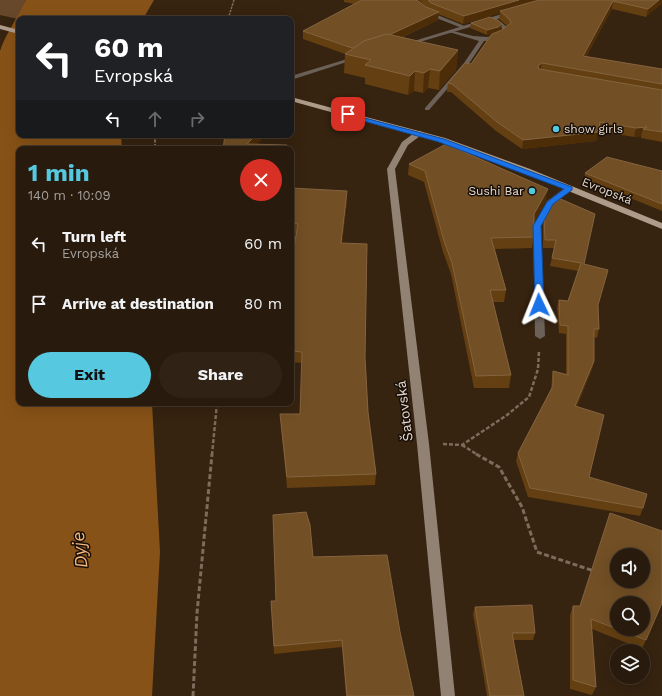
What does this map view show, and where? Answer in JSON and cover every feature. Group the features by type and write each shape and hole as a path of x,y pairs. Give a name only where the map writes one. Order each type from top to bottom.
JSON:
{"main road":[{"path":"0,27 16,31"},
{"name":"Evropská","path":"294,100 420,134 520,169 662,226"},
{"name":"Šatovská","path":"420,134 406,144 391,168 423,444 448,696"}],"street":[{"path":"414,0 428,13 464,27"},
{"path":"398,46 519,10"},
{"path":"451,31 482,40 502,35 506,30 501,24 491,19"},
{"path":"426,109 466,64 482,40"},
{"path":"294,77 359,57"},
{"path":"540,336 537,226 550,203 569,189"}],"path":[{"path":"229,16 234,0"},
{"path":"462,445 507,415 529,397 538,369 540,336"},
{"path":"193,696 197,613 217,406"},
{"path":"423,444 462,445 499,467 522,507 537,552 595,571"}],"shaded area":[{"path":"0,0 26,0 19,16 16,16 16,19 0,15"}],"water":[{"path":"26,0 154,0 145,16 17,16"},
{"name":"Dyje","path":"16,18 16,138 121,138 122,146 16,146 16,406 152,406 160,552 152,696 0,696 0,51"}],"building":[{"path":"362,0 417,0 426,7 439,12 389,35 387,34 364,41 354,48 303,31"},
{"path":"428,0 519,0 464,16 431,3"},
{"path":"539,0 659,0 648,9 613,1 583,56 662,69 662,84 542,63 538,66 539,69 662,90 662,132 643,129 647,127 636,128 600,122 598,132 523,140 497,122 452,84 448,83 465,63 471,64 492,34 502,30 511,23 509,19 500,11"},
{"path":"490,17 502,24 498,27 487,30 471,23"},
{"path":"387,34 458,50 440,71 430,69 424,73 415,71 410,76 365,65 371,60 345,54 364,41"},
{"path":"225,138 253,138 247,144 287,145 287,146 223,146"},
{"path":"446,144 548,189 534,214 534,237 491,238 506,290 490,290 511,375 476,376 452,263 444,241 425,171 409,164"},
{"path":"607,157 662,171 662,204 585,173"},
{"path":"294,188 347,191 341,243 367,244 365,357 368,412 376,474 287,477 280,414 300,414 302,352 294,351 294,247 298,224 294,223"},
{"path":"556,197 595,214 584,264 608,270 598,305 599,329 594,329 594,361 575,406 604,415 589,477 647,494 643,508 530,488 518,453 553,386 553,371 568,375 568,326 560,325 559,300 568,301 581,263 552,258 556,240 545,240 544,219"},
{"path":"306,512 310,525 313,557 387,555 400,632 414,696 347,696 342,640 274,646 271,601 276,601 273,515"},
{"path":"610,513 662,531 662,603 650,631 650,596 610,596 610,626 591,619 596,687 573,680 573,606 580,606"},
{"path":"532,605 535,633 512,633 524,696 490,696 475,607"},
{"path":"635,636 648,636 646,640"}],"place":[{"name":"show girls","path":"556,129"},
{"name":"Sushi Bar","path":"532,191"}],"route":[{"path":"348,114 442,140 569,189 550,203 537,226 539,305"}]}
